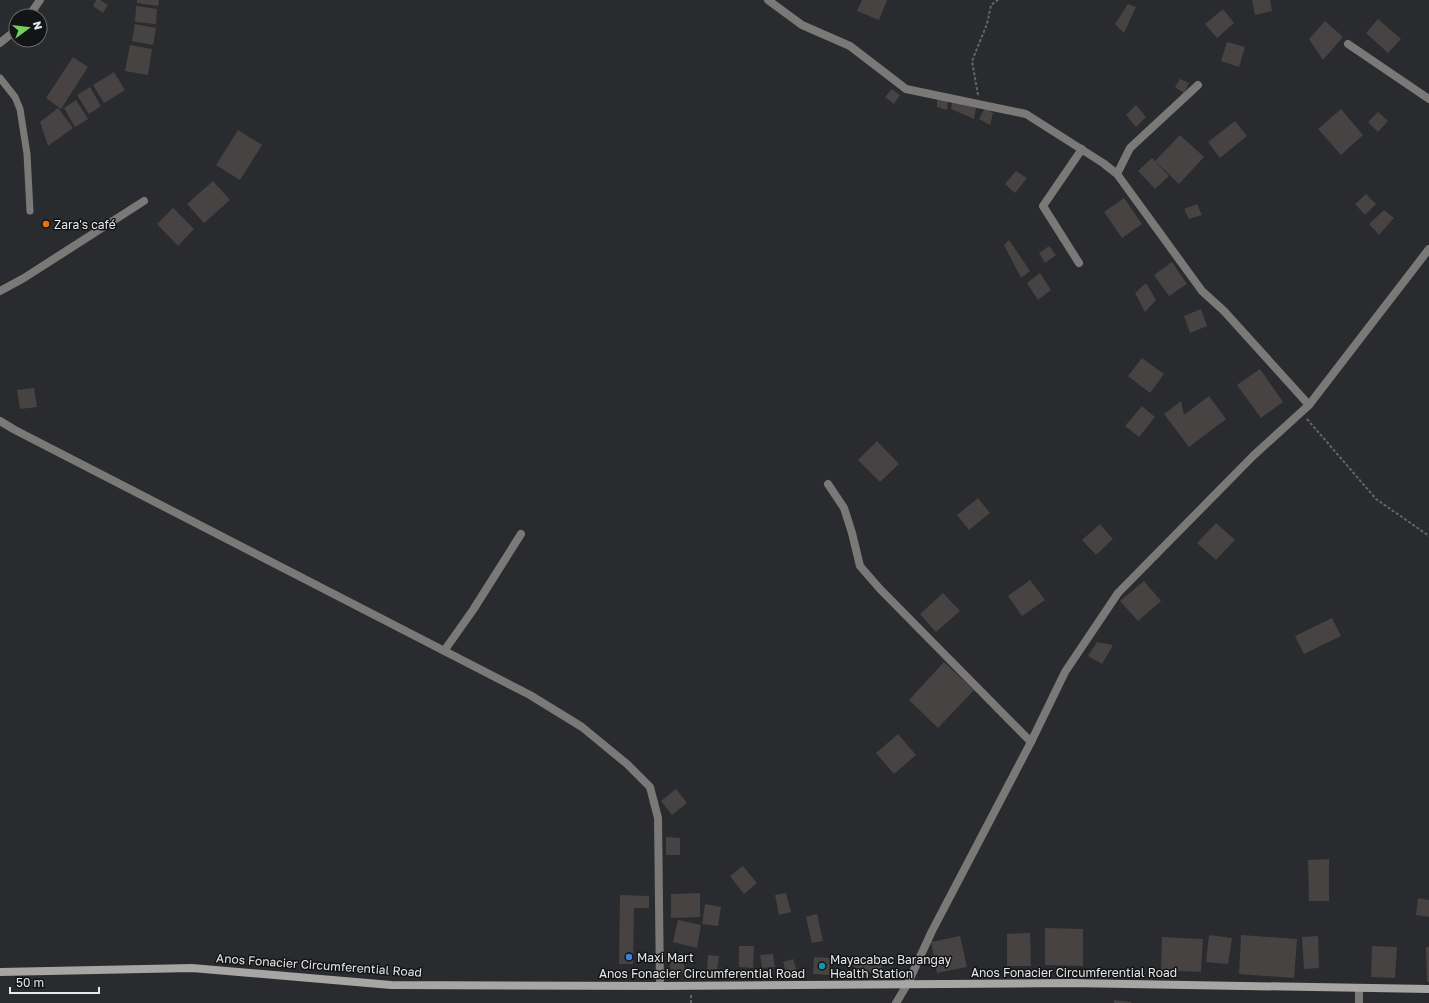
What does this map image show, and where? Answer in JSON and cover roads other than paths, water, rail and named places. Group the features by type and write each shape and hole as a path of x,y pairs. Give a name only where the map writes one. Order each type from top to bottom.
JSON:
{"main road":[{"name":"Anos Fonacier Circumferential Road","path":"0,972 192,968 391,985 660,986 1070,983 1429,989"}],"street":[{"path":"768,0 802,25 850,46 906,89 1026,114 1117,174 1202,291 1224,311 1309,405"},
{"path":"0,43 8,36"},
{"path":"1348,44 1429,99"},
{"path":"1117,174 1130,148 1198,85"},
{"path":"1079,263 1043,206 1082,150"},
{"path":"0,291 24,278 144,201"},
{"path":"896,1003 908,983 932,931 1031,742 1065,672 1118,593 1253,456 1309,405 1429,249"},
{"path":"0,421 530,695 582,727 627,764 650,786 658,818 660,986"},
{"path":"828,484 844,508 860,566 880,589 1031,742"},
{"path":"444,651 473,610 521,534"},
{"path":"1359,988 1359,1003"}],"lane":[{"path":"0,78 15,97 20,109 27,154 30,211"}],"place":[{"name":"Zara's café","path":"46,224"},
{"name":"Maxi Mart","path":"629,957"},
{"name":"Mayacabac Barangay Health Station","path":"822,966"}]}
